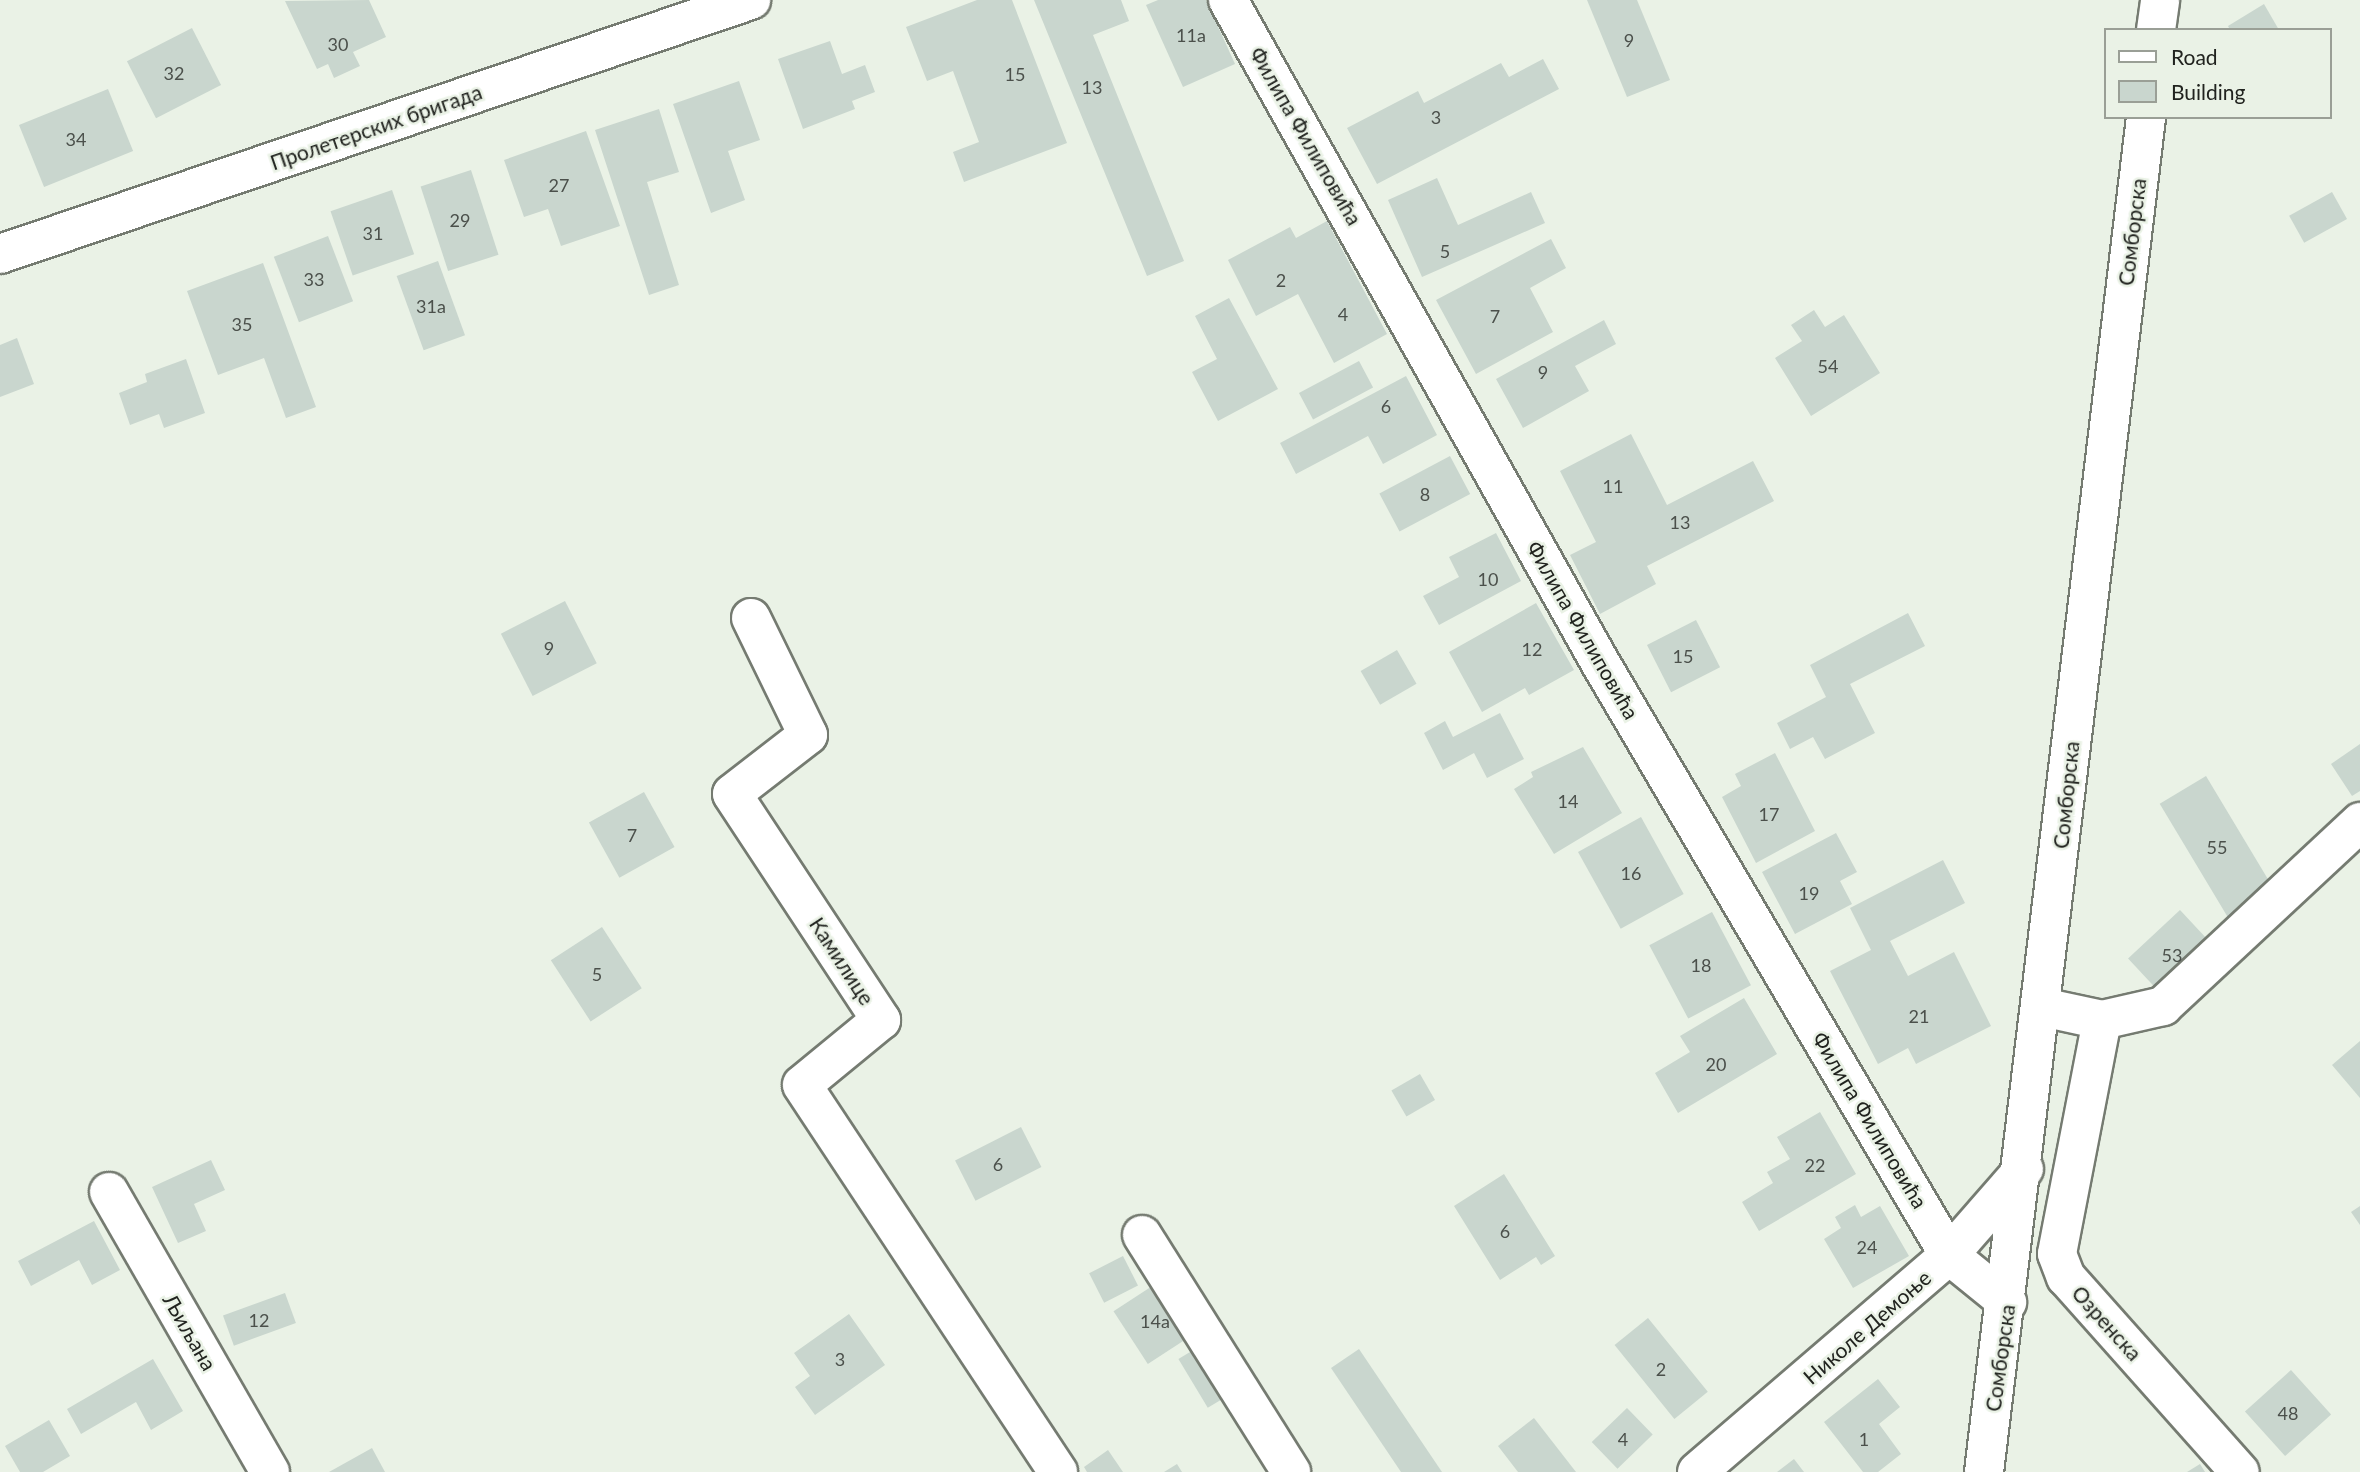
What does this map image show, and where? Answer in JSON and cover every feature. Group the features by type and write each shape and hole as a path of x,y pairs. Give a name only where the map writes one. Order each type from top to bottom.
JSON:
{"street":[{"name":"Пролетерских бригада","path":"0,254 751,0"},
{"name":"Филипа Филиповића","path":"1228,0 1601,664 1949,1255"},
{"path":"2156,28 2160,0"},
{"name":"Сомборска","path":"1984,1472 2024,1169 2146,119"},
{"name":"Камилице","path":"751,618 808,735 732,793 881,1020 802,1085 1058,1472"},
{"path":"2042,1007 2102,1020 2163,1006 2354,837"},
{"name":"Озренска","path":"2102,1020 2057,1254 2066,1277 2240,1472"},
{"name":"Николе Демоње","path":"1697,1472 1949,1255 2024,1169"},
{"name":"Љиљана","path":"109,1192 270,1472"},
{"path":"1142,1235 1291,1472"},
{"path":"1949,1255 2007,1302"}],"building":[{"path":"369,0 386,37 353,52 360,66 334,78 328,64 317,69 285,1"},
{"path":"977,0 1012,0 1067,143 964,182 953,152 979,142 953,71 927,81 906,27"},
{"path":"1034,0 1121,0 1129,21 1093,35 1184,261 1147,276"},
{"path":"1158,0 1206,0 1235,64 1183,87 1146,5"},
{"path":"1587,0 1637,0 1670,80 1627,97"},
{"path":"2264,4 2278,28 2229,28 2228,26"},
{"path":"192,28 221,85 156,118 127,61"},
{"path":"830,41 842,74 865,65 875,92 852,101 855,109 803,129 778,59"},
{"path":"1543,59 1559,89 1377,184 1347,128 1418,91 1424,103 1501,63 1509,77"},
{"path":"739,81 760,140 728,151 745,200 711,213 673,104"},
{"path":"108,89 133,151 44,187 19,125"},
{"path":"659,109 679,172 647,182 679,285 649,295 595,130"},
{"path":"586,131 620,226 561,246 548,209 524,217 504,160"},
{"path":"471,170 499,255 448,271 421,186"},
{"path":"1437,178 1458,225 1531,192 1545,223 1422,277 1388,200"},
{"path":"392,190 414,254 353,275 331,211"},
{"path":"2332,192 2347,219 2304,243 2289,216"},
{"path":"1327,221 1387,334 1334,363 1298,294 1256,316 1228,260 1290,227 1296,238"},
{"path":"328,236 353,301 299,322 274,257"},
{"path":"1551,239 1566,268 1530,288 1553,332 1476,374 1436,300"},
{"path":"438,261 465,335 424,350 397,276"},
{"path":"263,263 316,407 286,418 264,358 218,375 187,291"},
{"path":"1229,298 1278,389 1218,421 1192,372 1217,359 1195,316"},
{"path":"1814,310 1825,327 1844,315 1880,373 1811,416 1775,358 1802,341 1791,325"},
{"path":"1604,320 1616,344 1575,366 1589,391 1523,428 1496,379"},
{"path":"17,338 34,384 0,397 0,345"},
{"path":"186,359 205,413 164,428 159,414 130,425 119,393 147,382 145,374"},
{"path":"1359,361 1373,387 1313,419 1299,393"},
{"path":"1406,376 1437,435 1383,464 1368,436 1296,474 1280,443"},
{"path":"1631,434 1667,505 1753,461 1774,501 1647,566 1656,584 1600,614 1570,555 1596,542 1560,471"},
{"path":"1450,456 1470,494 1400,532 1379,494"},
{"path":"1496,533 1521,581 1439,625 1423,596 1459,577 1449,557"},
{"path":"565,601 597,663 533,696 501,634"},
{"path":"1536,603 1574,670 1529,695 1525,688 1482,712 1449,652"},
{"path":"1908,613 1925,646 1850,684 1875,733 1825,759 1813,737 1790,749 1777,723 1826,697 1810,665"},
{"path":"1696,620 1720,667 1671,692 1647,645"},
{"path":"1397,650 1416,684 1380,705 1361,671"},
{"path":"1500,713 1524,759 1487,778 1474,753 1443,770 1424,733 1445,721 1453,737"},
{"path":"2360,744 2360,791 2352,796 2331,764"},
{"path":"1583,747 1622,813 1554,854 1514,789 1533,777 1531,772"},
{"path":"1775,753 1815,831 1756,863 1722,797 1741,786 1735,774"},
{"path":"2206,776 2274,889 2228,917 2160,804"},
{"path":"644,792 675,847 619,878 589,823"},
{"path":"1641,817 1684,894 1621,929 1578,852"},
{"path":"1836,833 1857,872 1840,881 1852,904 1795,934 1762,872"},
{"path":"1943,860 1965,903 1890,941 1908,976 1954,952 1991,1026 1916,1064 1908,1048 1878,1064 1830,971 1871,950 1850,908"},
{"path":"2180,910 2217,949 2165,998 2128,958"},
{"path":"1712,912 1751,985 1688,1019 1649,945"},
{"path":"602,927 642,988 591,1021 551,960"},
{"path":"1744,998 1777,1054 1678,1113 1655,1073 1690,1052 1680,1036"},
{"path":"2360,1041 2360,1098 2332,1065"},
{"path":"1420,1074 1435,1100 1406,1116 1391,1090"},
{"path":"1820,1112 1856,1174 1759,1231 1742,1202 1773,1183 1767,1172 1790,1159 1777,1137"},
{"path":"1021,1127 1041,1167 975,1201 955,1161"},
{"path":"211,1160 225,1190 194,1204 206,1231 178,1243 152,1187"},
{"path":"1504,1174 1555,1256 1541,1265 1536,1257 1500,1280 1454,1206"},
{"path":"1855,1205 1861,1217 1880,1206 1909,1256 1853,1288 1824,1239 1841,1228 1835,1217"},
{"path":"2360,1206 2360,1225 2351,1212"},
{"path":"94,1221 120,1270 92,1285 79,1260 31,1286 18,1261"},
{"path":"1123,1256 1138,1285 1104,1303 1089,1273"},
{"path":"1163,1279 1197,1332 1148,1364 1114,1311"},
{"path":"285,1293 296,1323 234,1346 223,1316"},
{"path":"849,1314 885,1365 815,1415 795,1387 810,1376 794,1353"},
{"path":"1648,1318 1708,1392 1674,1419 1615,1345"},
{"path":"1205,1343 1234,1392 1208,1408 1178,1359"},
{"path":"1359,1349 1442,1472 1401,1472 1331,1368"},
{"path":"153,1359 183,1411 151,1430 136,1402 81,1434 67,1409"},
{"path":"2291,1370 2331,1415 2285,1456 2245,1411"},
{"path":"1878,1379 1900,1407 1879,1424 1901,1454 1878,1472 1863,1472 1824,1422"},
{"path":"1627,1408 1653,1435 1617,1469 1592,1442"},
{"path":"1534,1418 1576,1472 1518,1472 1498,1446"},
{"path":"49,1420 70,1456 43,1472 20,1472 5,1446"},
{"path":"372,1448 385,1472 329,1472"},
{"path":"1108,1450 1123,1472 1087,1472 1084,1467"},
{"path":"1794,1459 1804,1472 1777,1472"},
{"path":"1177,1464 1182,1472 1164,1472"},
{"path":"2200,1464 2205,1472 2187,1472"}]}
